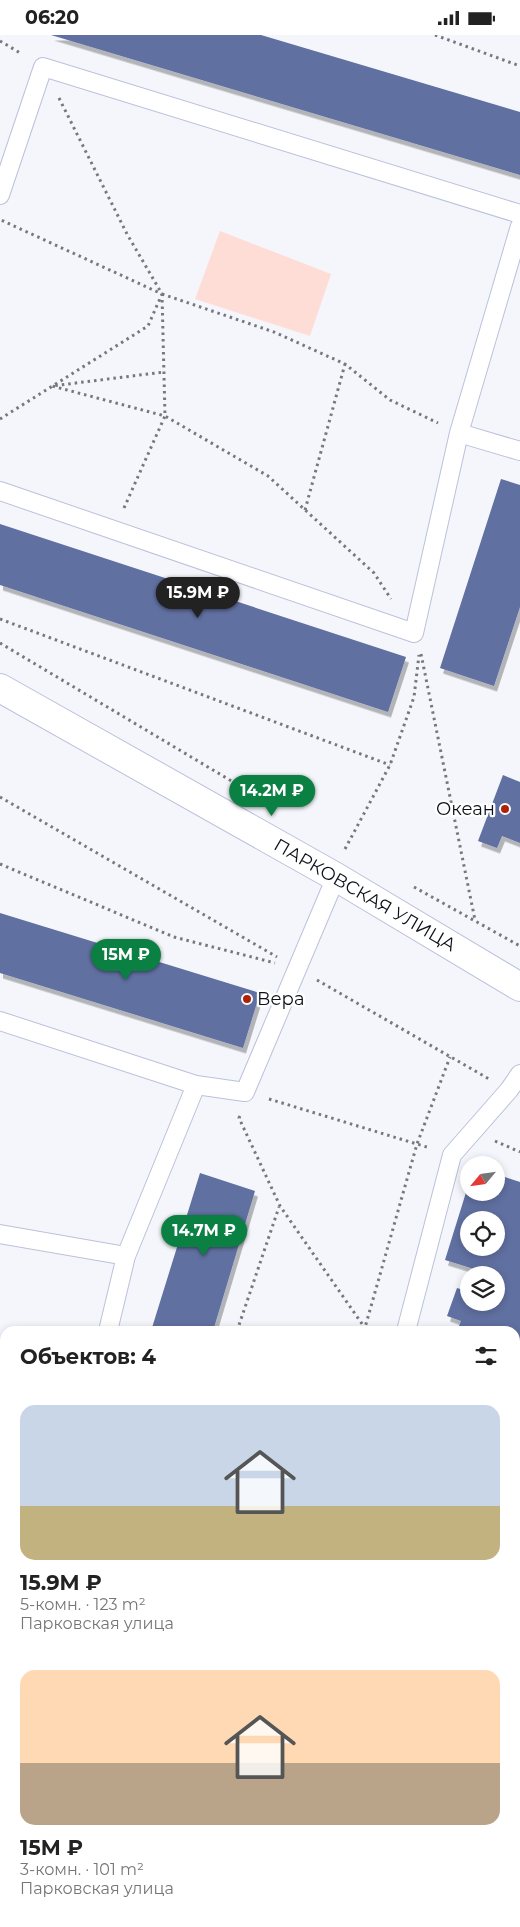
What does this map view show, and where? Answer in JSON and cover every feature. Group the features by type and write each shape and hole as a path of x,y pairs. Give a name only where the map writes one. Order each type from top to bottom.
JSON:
{"street":[{"name":"ПАРКОВСКАЯ УЛИЦА","path":"0,688 518,981"}],"lane":[{"path":"0,195 43,67 520,214"},
{"path":"0,491 414,633 459,433 520,226"},
{"path":"459,433 520,451"},
{"path":"0,1021 196,1085 245,1092 336,877"},
{"path":"407,1326 452,1155 520,1075"},
{"path":"109,1326 126,1257 196,1085"},
{"path":"0,1234 126,1257"}],"path":[{"path":"435,35 520,66"},
{"path":"0,41 43,67 127,234 162,294 165,416 114,530"},
{"path":"0,219 162,294 274,332 345,363 390,400 459,433"},
{"path":"0,419 148,326 162,294"},
{"path":"305,510 345,363"},
{"path":"52,386 164,372"},
{"path":"52,386 165,416"},
{"path":"0,619 390,765"},
{"path":"0,643 278,809"},
{"path":"420,647 475,921"},
{"path":"0,797 509,1090"},
{"path":"337,844 354,853"},
{"path":"0,864 174,937 297,969"},
{"path":"406,883 520,946"},
{"path":"366,1326 417,1144 450,1057"},
{"path":"362,1326 280,1206 239,1118 245,1092 452,1155"},
{"path":"489,1139 520,1152"},
{"path":"239,1326 280,1206"}],"shaded area":[{"path":"220,231 331,274 310,336 195,299"}],"building":[{"path":"51,35 261,35 520,112 520,175"},
{"path":"501,479 520,485 520,607 494,686 440,668"},
{"path":"0,524 406,657 388,712 0,585"},
{"name":"Океан","path":"503,775 520,782 520,843 502,836 497,848 478,841"},
{"path":"0,913 260,993 243,1048 0,973"},
{"path":"200,1173 255,1191 214,1326 153,1326"},
{"path":"505,1177 520,1182 520,1326 459,1326 461,1321 447,1316 457,1288 460,1289 460,1311 505,1311 505,1266 464,1266 445,1260 460,1212 460,1256 505,1256 505,1211 460,1211 463,1201 505,1201"}],"place":[{"name":"Океан","path":"505,809"},
{"name":"Вера","path":"247,999"}]}
